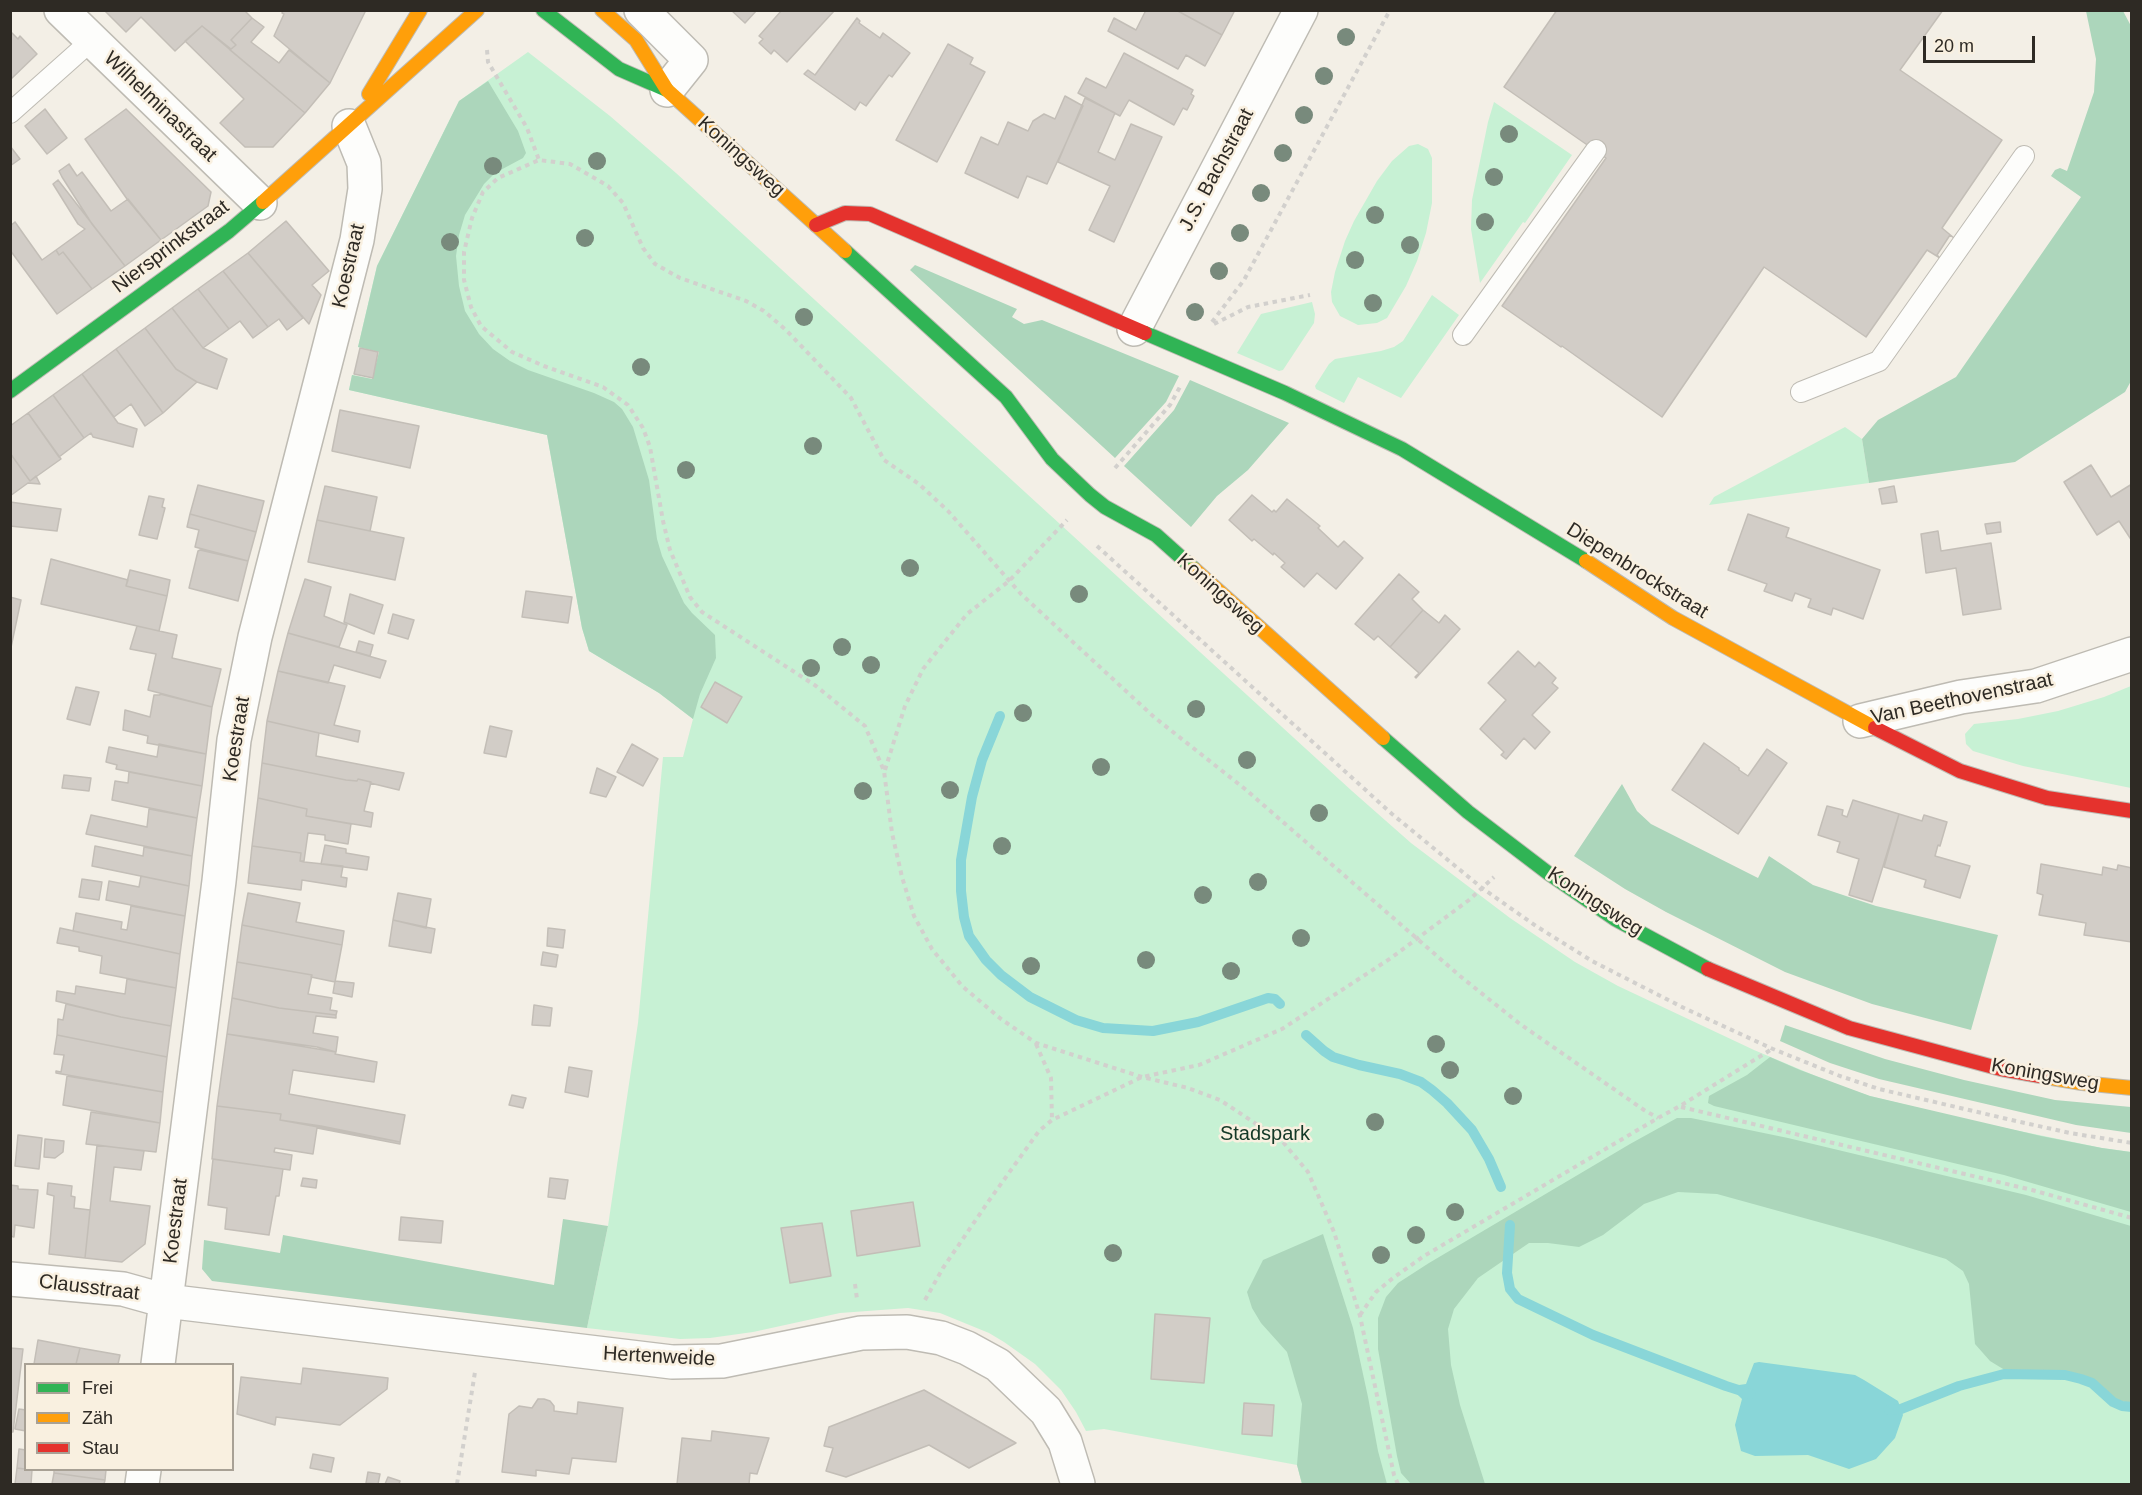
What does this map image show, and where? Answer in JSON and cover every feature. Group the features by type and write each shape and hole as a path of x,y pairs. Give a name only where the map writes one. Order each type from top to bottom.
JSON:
{"main road":[{"name":"Niersprinkstraat","path":"349,126 420,10"},
{"name":"Niersprinkstraat","path":"10,391 229,231 477,10"},
{"name":"Koningsweg","path":"543,10 619,69 667,90"},
{"name":"Koningsweg","path":"602,10 636,40 667,90 1006,397 1052,459 1086,492 1105,507 1156,535 1394,748 1468,812 1522,853 1616,919 1692,960 1849,1028 2001,1069 2082,1083 2132,1088"},
{"path":"816,225 845,213 870,214 1134,329"},
{"name":"Diepenbrockstraat","path":"1134,329 1285,393 1402,449 1606,573 1673,618 1860,721 1960,771 2047,798 2132,811"},
{"name":"Koningsweg","path":"1006,397 1041,468"},
{"name":"Koningsweg","path":"1063,488 1088,511 1156,535"}],"street":[{"name":"Wilhelminastraat","path":"61,10 260,203"},
{"path":"642,10 691,60 667,90"},
{"name":"J.S. Bachstraat","path":"1134,329 1301,10"},
{"name":"Koestraat","path":"158,1363 218,893 234,740 255,637 357,240 365,189 364,163 349,126"},
{"name":"Van Beethovenstraat","path":"1860,721 1961,698 2036,686 2132,654"},
{"name":"Clausstraat","path":"10,1279 123,1290 166,1301"},
{"name":"Hertenweide","path":"166,1301 672,1362 722,1361 861,1333 907,1332 941,1338 967,1348 998,1365 1046,1411 1065,1442 1078,1485"}],"lane":[{"path":"10,113 92,40"},
{"path":"1463,335 1596,150"},
{"path":"1801,392 1879,361 2024,156"}],"path":[{"path":"1310,295 1248,307 1209,326 1244,280 1390,10"},
{"path":"487,41 488,62 527,128 538,159"},
{"path":"1398,1485 1360,1316 1334,1232 1308,1172 1282,1141 1220,1100 1188,1088 1142,1077 1036,1043 1001,1019 963,986 932,949 914,916 892,834 884,771 865,726 816,686 702,612 690,597 669,550 650,447 643,428 628,405 603,387 512,352 481,326 471,307 464,280 464,252 472,218 483,192 498,178 538,159 570,164 608,186 623,203 644,248 655,264 680,278 746,301 764,311 786,330 851,398 884,460 919,484 948,511 1009,582 1154,717 1245,789 1416,938 1520,1024 1658,1118"},
{"path":"1120,463 1170,405 1184,378"},
{"path":"884,771 905,706 923,669 967,614 1009,582 1088,511"},
{"path":"907,1332 943,1268 988,1202 1039,1131 1052,1120 1142,1077 1198,1065 1281,1029 1391,958 1469,900 1522,853"},
{"path":"1036,1043 1051,1078 1052,1120"},
{"path":"1360,1316 1376,1293 1424,1256 1773,1049 1879,1089 2070,1133 2132,1143"},
{"path":"1680,1106 2032,1190 2132,1218"},
{"path":"457,1485 480,1339"}],"green space":[{"path":"2086,11 2123,11 2131,26 2131,381 2125,392 2015,462 1869,483 1862,439 1878,420 1956,377 2081,197 2051,176 2055,170 2060,168 2067,171 2094,92 2096,59"},
{"name":"Stadspark","path":"528,52 610,116 676,173 1352,791 1411,843 1510,918 1575,962 1618,986 1754,1050 1837,1085 1870,1096 1976,1122 2131,1152 2131,1484 1302,1484 1297,1465 1104,1429 1086,1431 1061,1390 1035,1364 989,1333 940,1313 908,1308 840,1313 753,1332 710,1338 680,1339 587,1328 608,1226 638,1023 663,757 683,757 693,719 659,693 589,651 582,628 547,435 349,390 352,375 372,379 379,352 358,347 377,266 459,101"},
{"path":"488,81 518,131 526,153 523,158 495,173 484,184 465,215 456,256 459,286 465,311 479,334 493,349 510,361 614,402 622,409 633,427 649,480 657,539 662,556 684,603 715,635 716,658 700,694 693,719 659,693 589,651 582,628 547,435 349,390 352,375 372,379 379,352 358,347 377,266 459,101"},
{"path":"1494,102 1572,155 1480,283 1471,229 1472,200"},
{"path":"1418,144 1428,149 1432,158 1432,203 1417,261 1406,286 1387,318 1377,323 1358,325 1340,316 1332,302 1331,292 1335,272 1345,241 1377,181 1392,161 1409,146"},
{"path":"915,265 1017,309 1012,317 1024,324 1042,320 1179,376 1166,402 1115,458 910,270"},
{"path":"1432,295 1459,315 1401,398 1358,377 1344,403 1316,389 1315,386 1329,364 1335,359 1381,351 1403,341"},
{"path":"1312,302 1315,314 1314,323 1283,370 1279,371 1237,353 1261,314"},
{"path":"1190,380 1289,423 1248,470 1217,496 1191,527 1124,466 1174,410"},
{"path":"1845,427 1862,439 1869,483 1709,505 1714,497"},
{"path":"2131,686 2131,788 2023,766 1973,751 1966,744 1965,734 1974,724 2058,711"},
{"path":"1622,784 1637,811 1651,824 1758,878 1769,856 1813,885 1876,906 1998,935 1971,1030 1872,1004 1785,972 1666,912 1574,856"},
{"path":"1785,1025 1885,1059 1964,1080 2055,1100 2131,1107 2131,1133 2076,1125 1879,1079 1830,1063 1780,1041"},
{"path":"1770,1057 1870,1096 2041,1136 2131,1152 2131,1212 2004,1175 1708,1103 1709,1096 1747,1075"},
{"path":"1677,1118 1691,1118 1788,1138 2026,1195 2131,1226 2131,1403 2113,1398 2084,1375 2008,1372 1990,1361 1975,1344 1969,1284 1963,1271 1946,1259 1717,1194 1678,1192 1644,1204 1603,1235 1579,1247 1529,1243 1478,1278 1454,1309 1448,1329 1451,1365 1460,1405 1485,1484 1411,1484 1401,1473 1378,1349 1378,1318 1386,1297 1398,1283 1429,1263"},
{"path":"563,1219 608,1226 587,1328 212,1281 202,1269 204,1240 280,1253 283,1235 554,1285"},
{"path":"1323,1234 1353,1328 1387,1484 1302,1484 1297,1465 1302,1404 1287,1352 1261,1323 1252,1308 1247,1292 1263,1260"}],"water":[{"path":"1754,1363 1855,1375 1864,1380 1898,1401 1903,1415 1895,1438 1876,1459 1849,1469 1808,1455 1755,1456 1741,1451 1735,1425 1742,1399 1737,1394 1738,1389 1739,1385 1746,1384"}],"building":[{"path":"104,10 244,10 252,18 231,40 236,45 231,49 202,26 175,51 141,17 126,32"},
{"path":"283,10 366,10 330,83 274,36 284,14"},
{"path":"731,10 757,10 745,23"},
{"path":"782,10 835,10 787,62 774,50 771,54 759,43 763,39 759,36"},
{"path":"1146,10 1176,10 1222,35 1205,66 1186,55 1178,69 1108,31 1114,18 1136,30"},
{"path":"1176,10 1235,10 1222,35"},
{"path":"1557,10 1943,10 1900,70 2002,140 1942,228 1954,238 1950,235 1937,255 1940,258 1927,250 1866,337 1764,267 1662,417 1502,306 1606,158 1504,87"},
{"path":"252,18 264,27 251,42 279,63 289,50 330,83 305,113 230,50 236,45 231,40"},
{"path":"857,18 859,23 880,38 883,33 910,53 892,77 889,75 866,106 860,102 855,110 804,74 808,70 815,75"},
{"path":"202,26 305,113 273,147 245,147 220,123 244,99 185,41"},
{"path":"10,31 18,39 20,36 37,54 10,80"},
{"path":"948,44 973,58 970,64 985,72 937,162 896,140"},
{"path":"1124,53 1193,90 1191,94 1194,96 1187,110 1183,108 1174,125 1129,100 1120,116 1078,93 1086,78 1106,88"},
{"path":"1065,96 1083,106 1047,184 1027,176 1018,198 965,173 981,137 998,145 1008,122 1028,131 1033,121 1044,114 1055,119"},
{"path":"1085,98 1115,113 1098,152 1115,160 1131,124 1162,137 1114,242 1089,230 1110,186 1058,162"},
{"path":"45,109 67,138 47,154 25,126"},
{"path":"126,109 211,192 208,206 161,240 127,199 85,139"},
{"path":"10,146 20,159 10,166"},
{"path":"69,164 77,176 82,172 111,211 128,199 161,240 125,266 92,224 62,177 59,171"},
{"path":"58,180 125,266 92,289 63,252 59,255 56,250 85,229 78,224 53,184"},
{"path":"286,221 329,271 312,285 321,295 309,324 248,253"},
{"path":"15,222 42,260 56,250 59,255 63,252 92,289 57,314 10,250 10,226"},
{"path":"248,253 303,318 287,330 279,319 268,327 223,271"},
{"path":"223,271 268,327 253,338 240,321 229,329 198,289"},
{"path":"198,289 229,329 203,348 172,308"},
{"path":"172,308 203,348 227,359 217,389 197,382 176,369 145,328"},
{"path":"145,328 176,369 197,382 163,413 116,349"},
{"path":"360,348 378,352 373,378 354,374"},
{"path":"116,349 163,413 145,426 131,404 114,417 82,374"},
{"path":"82,374 118,423 137,429 133,447 93,437 91,433 84,438 53,395"},
{"path":"53,395 84,438 59,457 28,413"},
{"path":"340,410 419,426 410,468 332,451"},
{"path":"28,413 61,459 30,481 10,453 10,426"},
{"path":"10,453 30,481 36,476 40,484 28,483 10,496"},
{"path":"2091,465 2111,497 2132,484 2132,541 2119,521 2097,535 2064,482"},
{"path":"198,485 264,501 256,532 190,514"},
{"path":"325,486 377,497 370,531 317,520"},
{"path":"1894,486 1897,502 1882,504 1879,489"},
{"path":"1252,495 1272,512 1274,510 1276,512 1287,499 1320,526 1318,528 1338,547 1344,541 1363,558 1336,589 1317,573 1304,587 1281,567 1285,563 1274,553 1273,555 1254,539 1252,541 1229,520"},
{"path":"149,496 164,499 162,507 165,508 157,539 139,535"},
{"path":"10,502 61,509 57,531 10,526"},
{"path":"190,514 256,532 248,561 195,547 199,530 187,527"},
{"path":"1748,514 1789,528 1786,537 1880,570 1863,619 1833,608 1831,615 1808,607 1811,599 1795,593 1792,601 1764,591 1767,584 1728,570"},
{"path":"317,520 404,538 395,580 308,562"},
{"path":"2000,522 2001,532 1987,534 1985,524"},
{"path":"1938,531 1941,551 1991,543 2001,609 1963,615 1956,568 1926,573 1921,534"},
{"path":"200,550 248,561 238,601 189,588"},
{"path":"51,559 128,580 126,586 167,596 159,631 41,604"},
{"path":"130,570 170,580 167,596 126,586"},
{"path":"1399,574 1419,592 1412,599 1423,610 1390,647 1378,636 1374,640 1355,624"},
{"path":"305,579 331,587 324,616 347,625 339,647 288,633"},
{"path":"526,591 572,597 568,623 522,617"},
{"path":"350,594 383,605 374,634 344,622"},
{"path":"10,597 21,600 10,652"},
{"path":"1423,610 1439,623 1445,615 1460,629 1416,678 1419,673 1390,647"},
{"path":"393,614 414,620 408,639 388,633"},
{"path":"137,626 177,635 172,658 221,669 212,707 148,690 156,654 130,649"},
{"path":"288,633 386,661 380,678 334,665 328,683 278,671"},
{"path":"359,641 373,645 370,656 356,652"},
{"path":"1518,651 1535,667 1539,662 1556,678 1552,683 1558,688 1532,715 1550,732 1535,749 1524,738 1506,759 1501,755 1504,752 1480,729 1506,700 1488,683"},
{"path":"278,671 345,686 334,725 360,731 358,742 267,721"},
{"path":"715,682 742,697 727,723 701,707"},
{"path":"76,687 99,692 90,725 67,719"},
{"path":"160,694 212,707 206,754 147,743 148,736 123,730 125,710 150,717 154,695"},
{"path":"267,721 319,733 316,756 404,773 399,790 358,779 357,781 346,780 262,763"},
{"path":"490,726 512,731 506,757 484,753"},
{"path":"1704,743 1748,776 1767,749 1787,763 1738,834 1672,790"},
{"path":"159,744 206,754 202,786 116,769 117,765 106,762 109,747 157,757"},
{"path":"632,744 658,759 643,786 617,772"},
{"path":"262,763 346,780 357,781 358,779 371,782 364,811 373,813 371,827 306,816 307,809 258,798"},
{"path":"597,768 616,777 606,797 590,793"},
{"path":"129,772 202,786 197,818 112,800 115,781 128,783"},
{"path":"64,775 91,778 89,791 62,788"},
{"path":"258,798 307,809 306,816 351,824 348,844 325,840 325,835 308,833 304,861 300,861 301,853 252,846"},
{"path":"1853,800 1899,814 1872,902 1849,895 1859,859 1837,852 1840,842 1818,835 1827,806 1843,810 1842,815 1847,817"},
{"path":"149,809 197,818 192,856 86,834 91,815 147,827"},
{"path":"1899,814 1922,821 1924,815 1947,822 1935,856 1970,866 1960,898 1924,887 1926,880 1884,867"},
{"path":"325,845 346,849 346,853 369,857 367,870 321,864"},
{"path":"95,846 143,856 144,847 192,856 189,886 92,866"},
{"path":"252,846 301,853 300,861 304,862 343,866 341,877 347,878 346,887 302,880 301,890 248,883"},
{"path":"2041,864 2102,875 2103,867 2117,870 2118,865 2132,868 2132,942 2084,935 2086,923 2039,915 2043,895 2037,893"},
{"path":"141,876 189,886 185,916 106,900 109,881 139,887"},
{"path":"82,879 102,882 99,900 79,897"},
{"path":"248,893 300,903 296,922 344,931 342,945 242,925"},
{"path":"398,893 431,899 426,928 393,920"},
{"path":"131,906 185,916 180,954 73,931 76,913 122,922 121,929 127,930"},
{"path":"393,920 435,929 431,953 389,946"},
{"path":"242,925 342,945 335,982 311,977 312,975 237,962"},
{"path":"60,928 180,954 176,988 100,973 102,956 79,951 79,947 57,943"},
{"path":"548,928 565,930 563,948 547,946"},
{"path":"543,952 558,955 556,967 541,965"},
{"path":"237,962 312,975 308,994 332,998 330,1010 337,1011 336,1015 279,1008 232,998"},
{"path":"127,979 176,988 171,1026 121,1017 56,1001 57,991 75,994 76,986 125,994"},
{"path":"335,981 354,983 352,997 333,993"},
{"path":"232,998 279,1008 336,1015 336,1018 316,1016 313,1033 338,1037 336,1052 227,1034"},
{"path":"66,1004 171,1026 167,1057 57,1035 58,1019 63,1020"},
{"path":"534,1005 552,1008 550,1026 532,1025"},
{"path":"227,1034 317,1047 336,1052 335,1054 377,1062 374,1082 293,1070 289,1094 405,1115 400,1142 280,1120 281,1114 217,1106"},
{"path":"57,1035 167,1057 163,1092 56,1073 56,1071 61,1072 64,1055 54,1054"},
{"path":"569,1067 592,1071 588,1097 565,1092"},
{"path":"67,1076 163,1092 160,1123 63,1105"},
{"path":"512,1095 526,1098 523,1108 509,1105"},
{"path":"217,1106 281,1114 280,1120 321,1126 400,1142 400,1144 317,1128 313,1154 275,1148 274,1152 292,1155 290,1170 212,1159"},
{"path":"91,1112 160,1123 156,1152 86,1144"},
{"path":"18,1135 42,1138 39,1169 15,1166"},
{"path":"45,1139 64,1141 63,1152 55,1158 44,1157"},
{"path":"97,1145 144,1151 141,1170 114,1167 110,1201 150,1206 145,1244 122,1262 85,1258"},
{"path":"213,1159 283,1169 269,1235 225,1229 227,1208 208,1205"},
{"path":"303,1178 317,1180 316,1188 301,1186"},
{"path":"550,1178 568,1180 565,1199 548,1197"},
{"path":"48,1183 72,1186 71,1196 75,1197 74,1208 90,1210 85,1258 49,1254 54,1196 47,1194"},
{"path":"10,1185 18,1186 18,1189 38,1190 34,1228 15,1225 14,1237 10,1236"},
{"path":"913,1202 920,1246 857,1256 851,1211"},
{"path":"401,1217 443,1221 441,1243 399,1240"},
{"path":"822,1223 831,1276 790,1283 781,1228"},
{"path":"1155,1314 1210,1318 1204,1383 1151,1379"},
{"path":"38,1340 80,1348 76,1363 34,1363"},
{"path":"10,1348 23,1349 10,1441"},
{"path":"80,1348 120,1355 118,1363 76,1363"},
{"path":"303,1368 388,1378 387,1389 340,1425 276,1417 275,1425 237,1414 241,1377 301,1384"},
{"path":"924,1390 1016,1443 969,1468 929,1445 846,1477 826,1471 833,1448 824,1446 829,1427"},
{"path":"538,1399 550,1401 554,1406 554,1411 577,1414 578,1402 623,1408 616,1462 572,1458 569,1474 536,1470 536,1476 502,1472 509,1414 519,1406 532,1408"},
{"path":"1244,1403 1274,1405 1272,1436 1242,1434"},
{"path":"19,1409 24,1410 24,1431 15,1429"},
{"path":"712,1431 769,1438 757,1474 750,1473 749,1484 677,1484 682,1438 711,1441"},
{"path":"19,1449 24,1450 24,1469 17,1468"},
{"path":"313,1454 334,1458 331,1472 310,1468"},
{"path":"17,1468 32,1471 31,1484 15,1484"},
{"path":"54,1471 106,1471 105,1480 54,1473"},
{"path":"368,1472 380,1474 378,1484 366,1483"},
{"path":"54,1473 105,1480 104,1484 52,1484"},
{"path":"388,1477 400,1481 399,1484 385,1484"}],"waterway":[{"path":"1000,716 982,760 972,797 961,860 964,917 969,936 986,960 1001,975 1030,997 1076,1020 1103,1028 1153,1031 1198,1022 1268,998 1275,999 1280,1004"},
{"path":"1306,1035 1333,1057 1400,1074 1421,1082 1432,1090 1472,1130 1489,1159 1501,1187"},
{"path":"1510,1225 1507,1273 1510,1289 1518,1299 1593,1335 1751,1394"},
{"path":"1889,1410 1901,1409 1959,1386 2004,1374 2065,1375 2081,1379 2092,1383 2113,1402 2132,1407"}],"traffic: fast":[{"path":"543,10 619,69 667,90"},
{"path":"10,391 229,231 263,202"},
{"path":"845,251 1006,397 1052,459 1090,495 1105,507 1156,535 1194,569"},
{"path":"1145,333 1285,393 1402,449 1586,561"},
{"path":"1383,738 1468,812 1548,873 1615,919 1708,969"}],"traffic: slow":[{"path":"369,94 420,10"},
{"path":"263,202 477,10"},
{"path":"602,10 636,40 667,90 845,251"},
{"path":"1586,561 1673,618 1875,728"},
{"path":"1194,569 1383,738"},
{"path":"2046,1077 2132,1088"}],"traffic: jam":[{"path":"816,225 845,213 870,214 1145,333"},
{"path":"1875,728 1960,771 2047,798 2132,811"},
{"path":"1708,969 1849,1028 2001,1069 2046,1077"}]}
